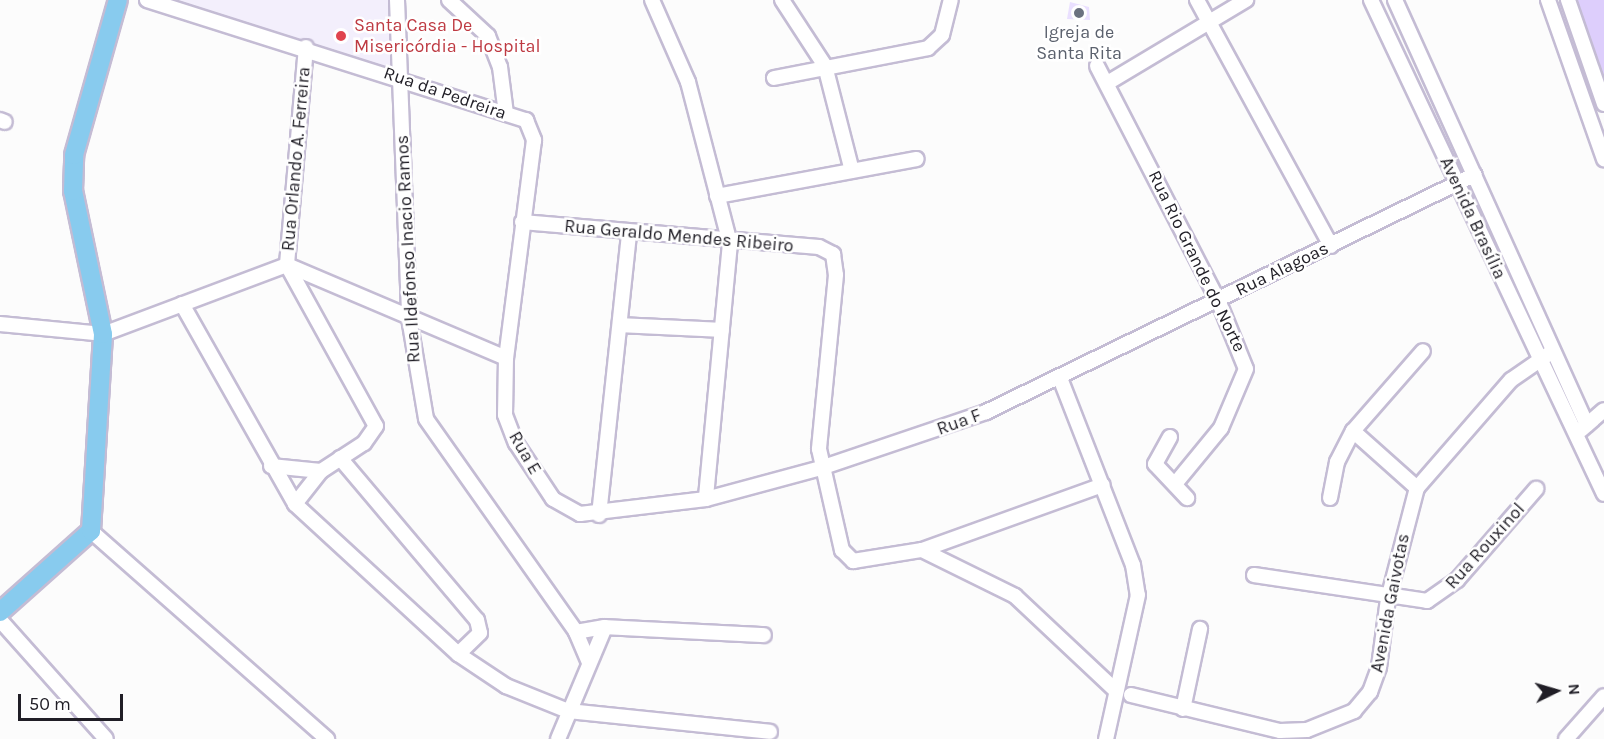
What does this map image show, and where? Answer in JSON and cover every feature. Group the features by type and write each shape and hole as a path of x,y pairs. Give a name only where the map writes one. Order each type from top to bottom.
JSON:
{"main road":[{"path":"0,612 91,531 103,334 73,191 74,155 118,0"}],"street":[{"name":"Rua da Pedreira","path":"147,0 399,76 526,120 532,128"},
{"name":"Rua Ildefonso Inacio Ramos","path":"397,0 409,318 426,419 576,632 589,663"},
{"path":"449,0 488,36 500,67 506,114"},
{"path":"652,0 688,82 730,243 706,499"},
{"path":"782,0 825,66 852,171"},
{"path":"774,78 825,66 928,48 942,35 951,0"},
{"path":"1197,0 1330,246"},
{"path":"1109,82 1207,20 1246,0"},
{"name":"Avenida Brasília","path":"1371,0 1538,359 1604,494"},
{"name":"Avenida Brasília","path":"1395,0 1587,425"},
{"path":"1548,0 1604,159"},
{"path":"1568,0 1604,104"},
{"name":"Rua Orlando A. Ferreira","path":"295,504 321,471 364,443 375,426 287,265 306,47"},
{"name":"Rua Rio Grande do Norte","path":"1097,66 1109,82 1218,300 1246,369 1221,428 1175,484"},
{"name":"Rua E","path":"532,128 506,358 506,415 516,443 560,504 580,514 599,515 706,499 821,468"},
{"path":"717,196 917,159"},
{"name":"Rua Alagoas","path":"1091,363 1474,175"},
{"name":"Rua Geraldo Mendes Ribeiro","path":"522,222 730,243 819,247 833,254 821,468"},
{"path":"599,515 629,232"},
{"path":"0,324 103,334 287,265 506,358"},
{"path":"182,304 271,466 295,504 458,654 506,686 568,711 770,732"},
{"path":"620,325 722,330"},
{"path":"1330,498 1337,462 1353,431 1423,351"},
{"name":"Avenida Gaivotas","path":"1131,695 1279,735 1331,724 1354,711 1371,692 1388,599 1417,488 1511,380 1538,359 1553,351"},
{"name":"Rua F","path":"821,468 986,412 1091,363"},
{"path":"1060,378 1103,486 1138,595 1106,739"},
{"path":"1575,435 1604,410"},
{"path":"1353,431 1417,488"},
{"path":"1170,437 1155,464 1188,498"},
{"path":"340,458 477,620 480,633 458,654"},
{"path":"271,466 321,471"},
{"path":"821,468 842,550 853,561 922,549 1103,486"},
{"name":"Rua Rouxinol","path":"1254,575 1388,599 1427,601 1442,595 1536,489"},
{"path":"91,531 327,739"},
{"path":"922,549 1015,596 1116,691"},
{"path":"0,620 106,739"},
{"path":"576,632 605,627 764,635"},
{"path":"558,739 605,627"},
{"path":"1183,710 1200,629"},
{"path":"1566,739 1604,696"}],"shaded area":[{"name":"Santa Casa De Misericórdia - Hospital","path":"167,0 396,0 400,73"},
{"path":"1567,0 1604,0 1603,83"}],"building":[{"name":"Igreja de Santa Rita","path":"1070,2 1089,7 1090,20 1067,19"}],"place":[{"name":"Igreja de Santa Rita","path":"1079,13"},
{"name":"Santa Casa De Misericórdia - Hospital","path":"341,36"}]}
